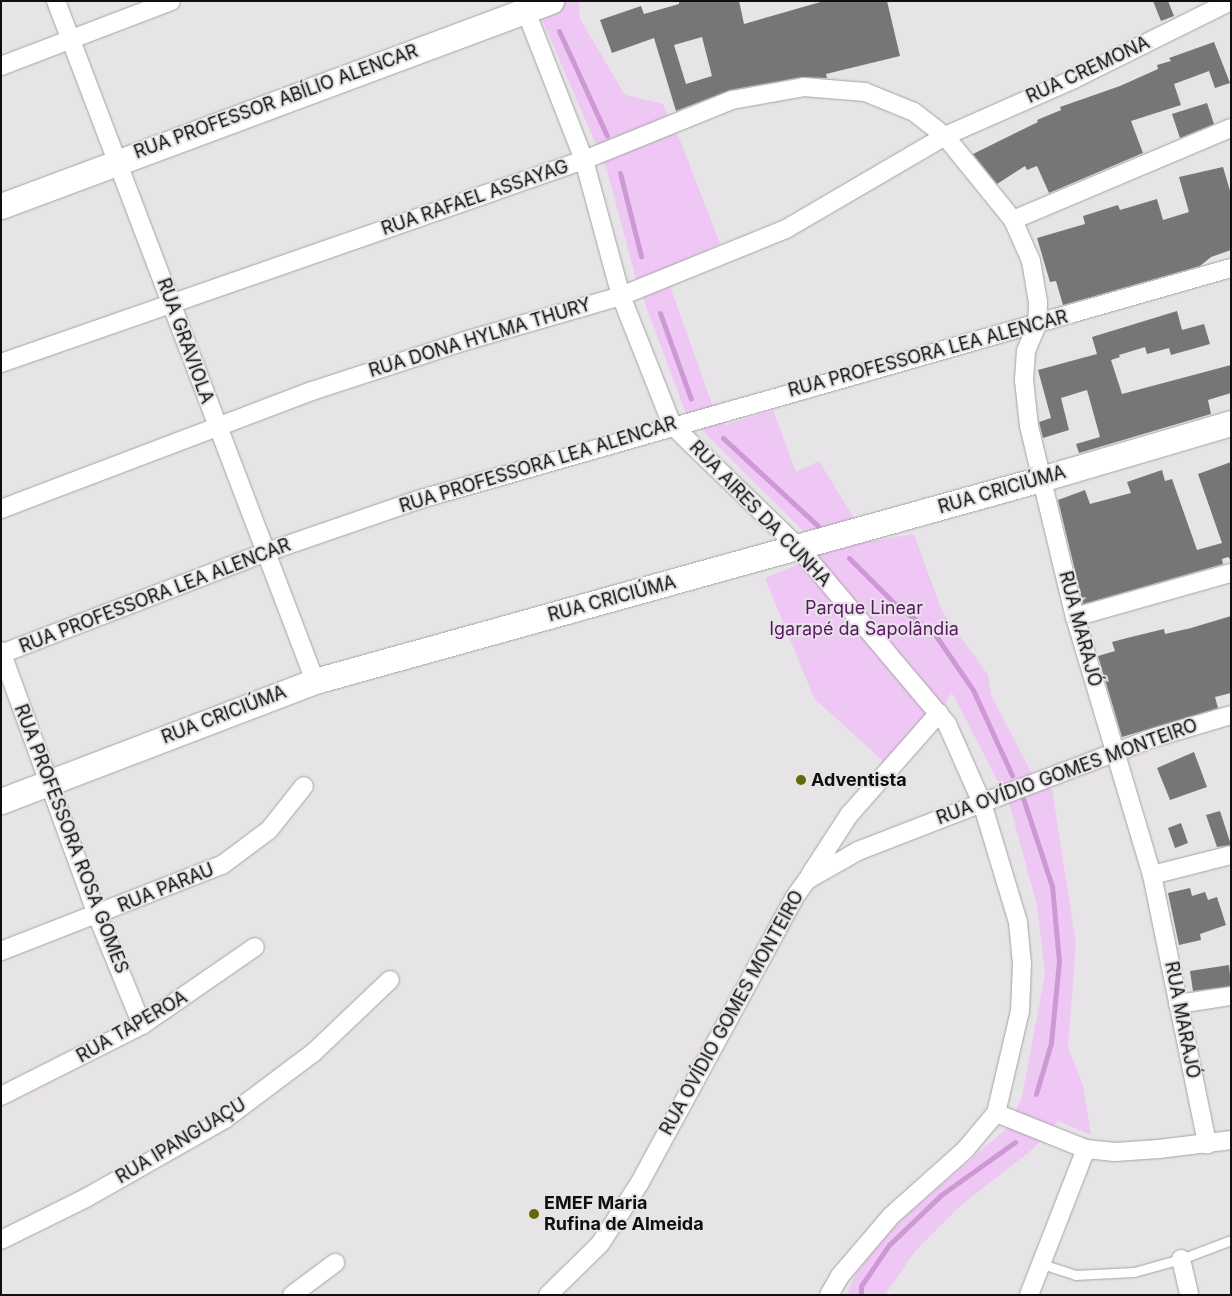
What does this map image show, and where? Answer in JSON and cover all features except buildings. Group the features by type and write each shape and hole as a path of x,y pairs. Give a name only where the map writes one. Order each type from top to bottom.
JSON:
{"street":[{"name":"RUA GRAVIOLA","path":"56,1 115,162 172,303 264,553 315,681"},
{"path":"1,66 171,1"},
{"name":"RUA PROFESSOR ABÍLIO ALENCAR","path":"1,206 524,6 551,1"},
{"name":"RUA CREMONA","path":"945,136 1074,78 1231,1"},
{"name":"RUA AIRES DA CUNHA","path":"524,6 584,160 621,296 672,425 798,547 939,713 967,763 982,803 1018,922 1022,964 1020,1011 996,1113 965,1150 891,1216 840,1276 829,1295"},
{"name":"RUA RAFAEL ASSAYAG","path":"1,363 584,160 732,100 804,87 865,92 914,112 945,136"},
{"path":"1013,220 1231,128"},
{"name":"RUA MARAJÓ","path":"945,136 1013,220 1031,261 1038,302 1037,325 1026,351 1025,402 1041,479 1075,617 1152,875 1206,1144"},
{"name":"RUA DONA HYLMA THURY","path":"1,509 312,391 447,346 621,296 786,229 945,136"},
{"name":"RUA PROFESSORA LEA ALENCAR","path":"2,653 264,553 421,499 672,425 1037,325 1231,268"},
{"name":"RUA CRICIÚMA","path":"1,801 315,681 1041,479 1231,423"},
{"path":"1075,617 1231,573"},
{"name":"RUA PROFESSORA ROSA GOMES","path":"2,653 97,915 142,1025"},
{"path":"807,880 848,815 939,713"},
{"name":"RUA OVÍDIO GOMES MONTEIRO","path":"548,1295 600,1244 639,1184 794,898 807,880 858,851 1115,752 1231,715"},
{"name":"RUA PARAU","path":"1,951 222,865 269,830 304,786"},
{"path":"1152,875 1231,855"},
{"name":"RUA TAPEROA","path":"1,1096 142,1025 255,947"},
{"name":"RUA IPANGUAÇU","path":"1,1240 86,1198 225,1119 313,1053 390,980"},
{"path":"1178,1004 1231,996"},
{"path":"996,1113 1086,1149 1116,1152 1231,1140"},
{"path":"1029,1295 1086,1149"},
{"path":"1181,1260 1189,1295"},
{"path":"292,1295 336,1263"}],"lane":[{"path":"1040,1263 1076,1275 1134,1272 1181,1260 1231,1240"}],"green space":[{"name":"Parque Linear Igarapé da Sapolândia","path":"534,1 579,1 580,19 625,95 663,104 682,145 720,244 667,268 672,292 711,401 725,425 773,410 796,472 819,461 857,523 872,541 914,534 942,611 988,675 991,695 1031,772 1044,786 1052,789 1076,944 1068,1047 1083,1085 1091,1135 1058,1121 1033,1149 960,1206 915,1251 885,1295 847,1294 855,1275 886,1233 1006,1129 1022,1097 1045,974 1037,905 1009,803 952,693 897,774 814,698 765,578 798,564 807,535 686,414 636,279 607,170"}],"waterway":[{"path":"559,31 607,136"},
{"path":"620,173 641,256"},
{"path":"660,313 691,399"},
{"path":"723,438 818,526"},
{"path":"849,558 897,606 934,633 973,690 1012,775"},
{"path":"1023,798 1052,886 1059,961 1051,1043 1036,1094"},
{"path":"861,1295 861,1286 889,1245 941,1195 1015,1142"}],"place":[{"name":"Adventista","path":"801,780"},
{"name":"EMEF Maria Rufina de Almeida","path":"534,1214"}]}
